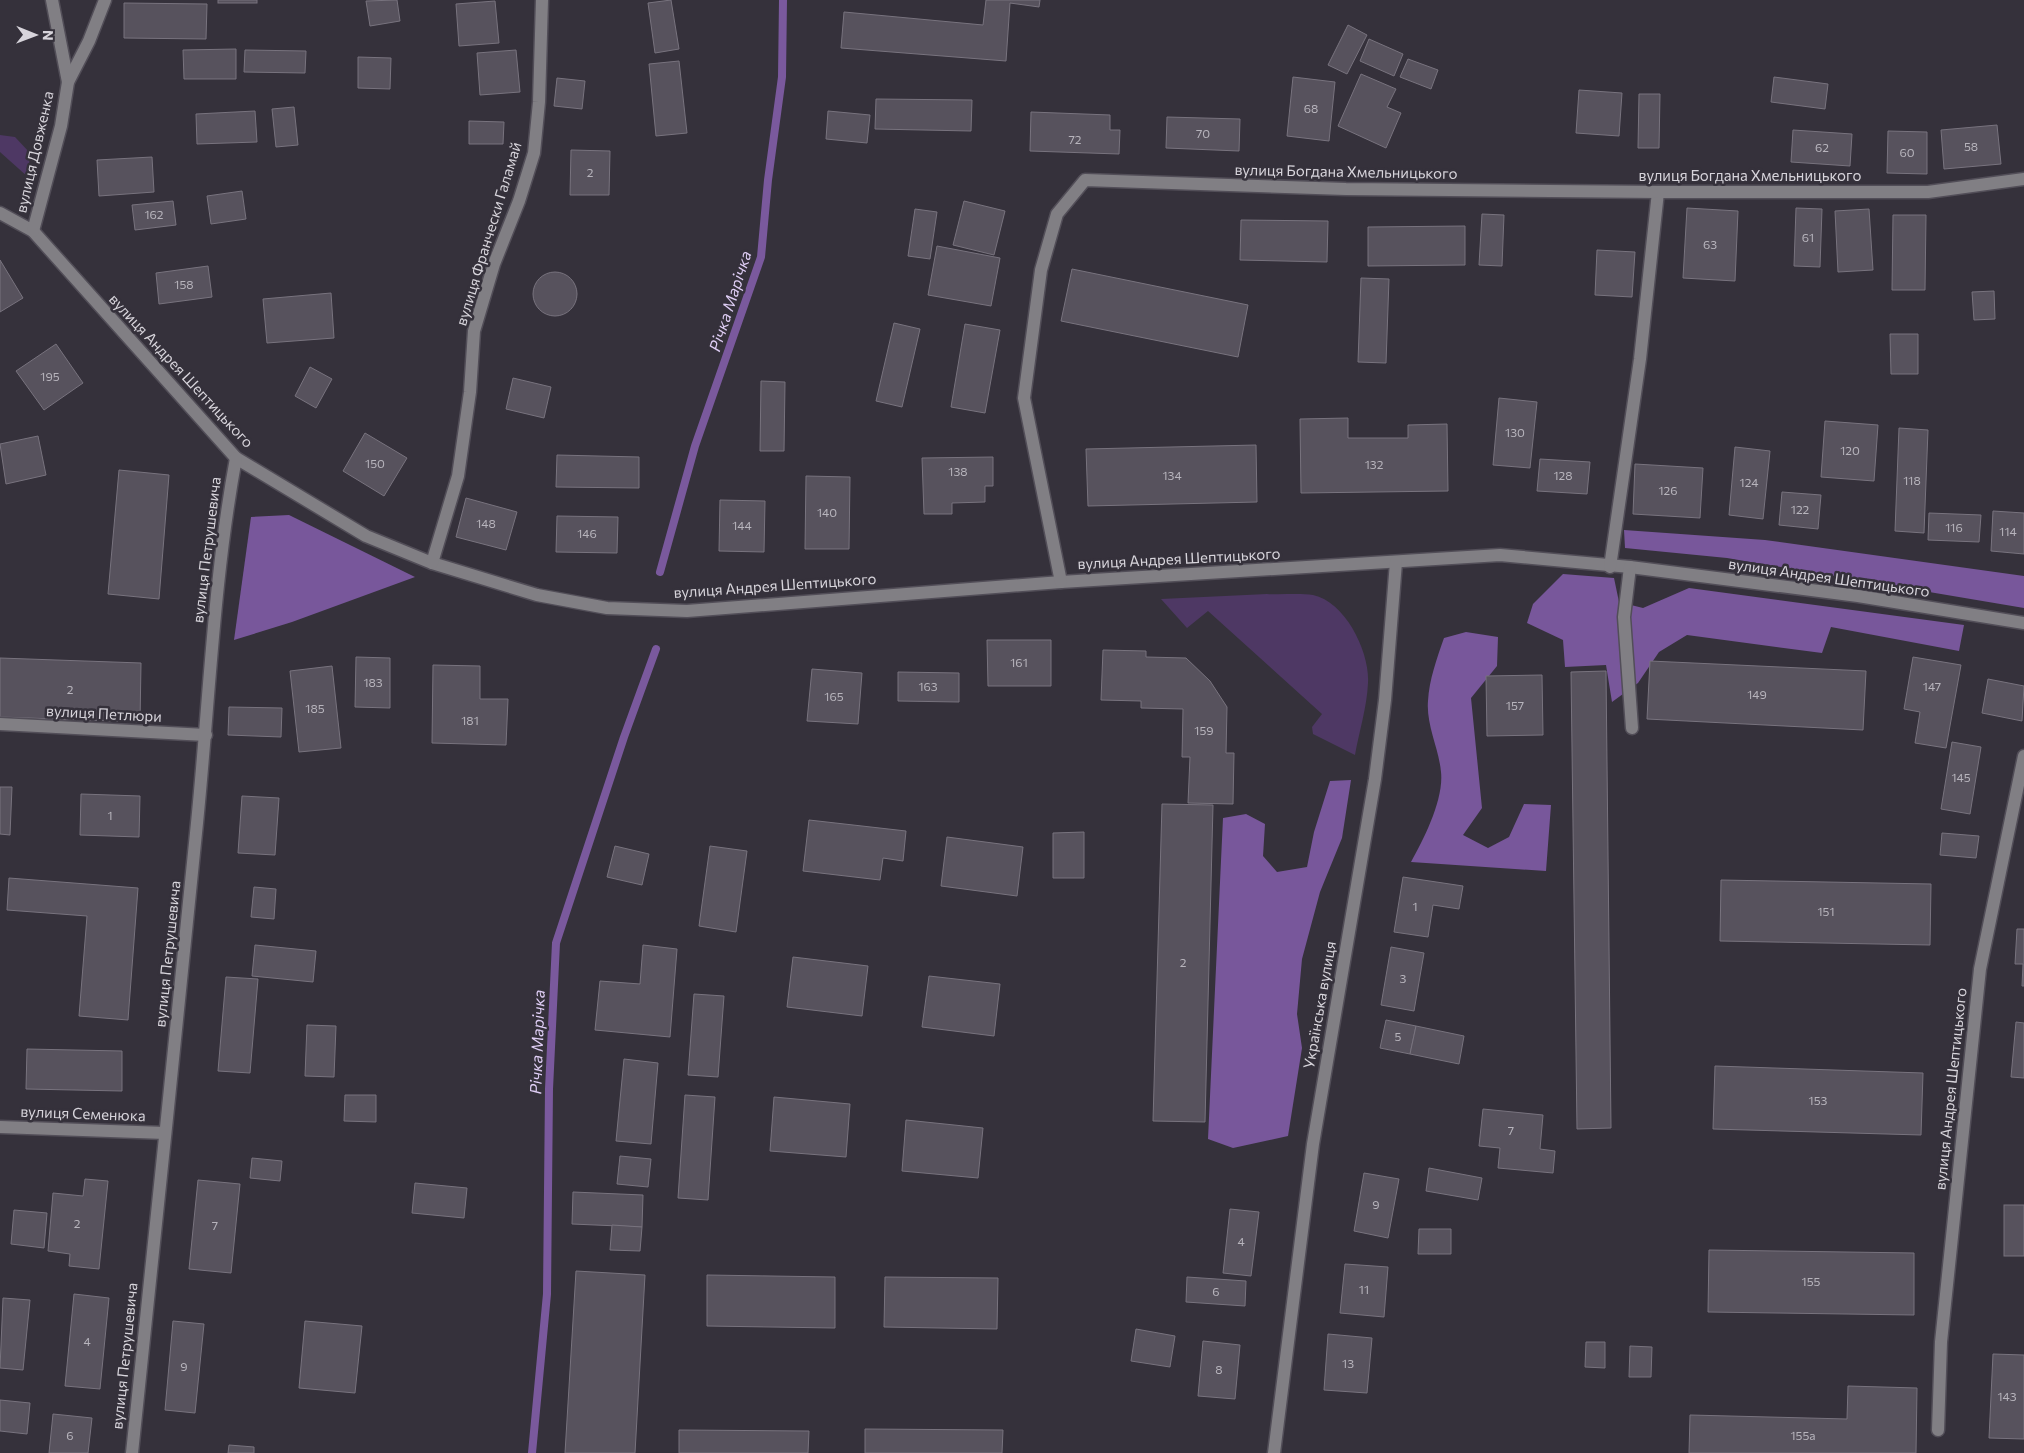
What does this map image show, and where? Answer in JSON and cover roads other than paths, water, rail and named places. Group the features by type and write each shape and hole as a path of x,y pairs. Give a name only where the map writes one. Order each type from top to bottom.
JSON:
{"street":[{"name":"вулиця Довженка","path":"52,0 68,82"},
{"name":"вулиця Довженка","path":"33,231 61,126 68,82 89,40 105,0"},
{"name":"вулиця Франчески Галамай","path":"432,563 458,476 470,392 474,331 494,264 519,201 534,153 539,102 542,0"},
{"name":"вулиця Богдана Хмельницького","path":"1061,582 1024,398 1041,270 1057,214 1085,180 1346,189 1928,192 2024,179"},
{"path":"1610,567 1640,359 1658,192"},
{"name":"вулиця Андрея Шептицького","path":"0,213 33,231 236,458 366,536 432,563 537,595 607,608 687,611 1061,582 1500,555 1610,567 1630,567 1858,596 2024,623"},
{"name":"вулиця Петрушевича","path":"132,1453 172,1082 227,510 236,458"},
{"name":"Українська вулиця","path":"1274,1453 1313,1144 1376,779 1385,700 1396,562"},
{"path":"1630,567 1624,617 1632,728"},
{"name":"вулиця Петлюри","path":"0,724 206,735"},
{"name":"вулиця Андрея Шептицького","path":"1938,1430 1941,1342 1980,969 2024,756"},
{"name":"вулиця Семенюка","path":"0,1127 165,1133"}],"waterway":[{"name":"Річка Марічка","path":"660,572 695,446 761,257 768,180 782,77 783,0"},
{"name":"Річка Марічка","path":"532,1453 547,1294 549,1089 556,943 624,737 656,649"}]}
